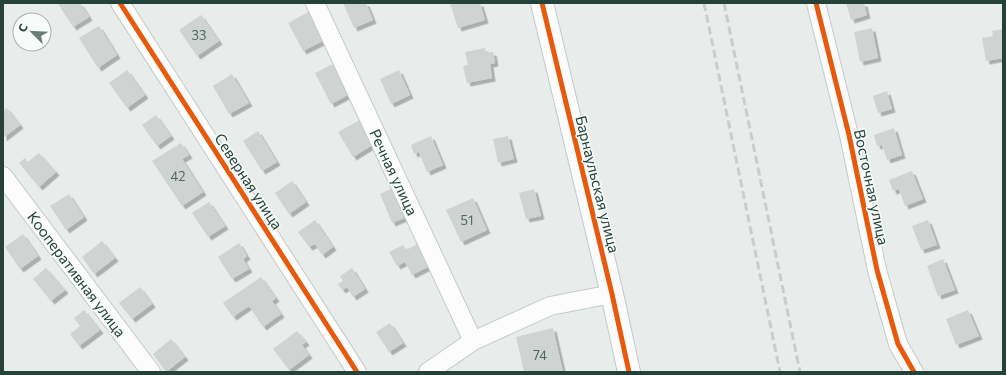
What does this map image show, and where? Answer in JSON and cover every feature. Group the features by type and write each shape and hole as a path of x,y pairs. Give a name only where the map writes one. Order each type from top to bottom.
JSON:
{"street":[{"name":"Северная улица","path":"120,3 357,372"},
{"name":"Речная улица","path":"315,3 473,341"},
{"name":"Барнаульская улица","path":"542,3 612,294 629,372"},
{"name":"Восточная улица","path":"816,3 849,135 877,270 898,344 914,372"},
{"name":"Кооперативная улица","path":"3,176 151,372"},
{"path":"428,372 473,341 550,306 612,294"}],"building":[{"path":"80,3 89,17 73,27 58,4"},
{"path":"343,3 366,3 373,20 354,28"},
{"path":"450,3 480,3 485,20 458,28"},
{"path":"846,3 864,3 867,15 851,20"},
{"path":"310,11 325,40 303,51 288,23"},
{"path":"201,15 219,41 197,56 179,30"},
{"path":"99,26 117,55 98,68 79,38"},
{"path":"872,28 878,58 860,62 854,32"},
{"path":"1003,29 1003,58 986,61 982,38 993,36 992,31"},
{"path":"485,48 486,53 493,52 495,63 490,64 492,78 467,83 463,66 468,65 465,52"},
{"path":"333,64 348,95 331,104 315,73"},
{"path":"127,70 145,95 127,108 109,83"},
{"path":"399,70 410,95 391,104 380,79"},
{"path":"232,74 249,103 229,114 213,86"},
{"path":"887,91 892,109 878,113 873,96"},
{"path":"7,108 20,125 3,138 3,111"},
{"path":"156,115 171,136 157,146 142,125"},
{"path":"360,120 374,144 353,157 338,132"},
{"path":"894,128 902,155 887,160 882,145 877,146 874,135"},
{"path":"258,131 277,162 262,171 243,141"},
{"path":"431,136 443,165 427,172 419,152 414,154 411,145"},
{"path":"508,136 514,159 498,163 493,139"},
{"path":"181,143 189,155 182,159 203,192 182,206 152,161"},
{"path":"39,153 56,172 39,187 19,163 25,158 28,162"},
{"path":"912,171 923,199 905,206 899,189 893,191 889,180"},
{"path":"292,181 306,202 289,214 275,193"},
{"path":"396,186 409,216 392,223 380,194"},
{"path":"534,189 541,216 526,219 519,193"},
{"path":"69,194 84,217 66,230 50,206"},
{"path":"473,198 487,230 461,242 446,210"},
{"path":"209,202 225,226 208,237 192,213"},
{"path":"315,220 333,247 322,255 315,244 309,247 298,232"},
{"path":"928,220 937,245 921,250 912,226"},
{"path":"23,234 38,256 20,269 5,247"},
{"path":"102,241 115,258 94,274 82,257"},
{"path":"421,242 433,264 412,275 405,262 397,266 389,252 403,245 406,250"},
{"path":"239,243 247,256 243,259 249,269 232,279 218,257"},
{"path":"943,259 955,290 938,296 927,266"},
{"path":"46,268 65,290 51,301 33,279"},
{"path":"352,268 365,289 353,297 347,287 342,290 338,284 343,281 340,276"},
{"path":"261,277 276,298 272,301 281,314 263,327 249,306 233,317 223,303"},
{"path":"140,287 152,304 132,319 119,303"},
{"path":"84,310 100,330 79,346 70,334 80,326 74,318"},
{"path":"968,310 979,336 956,345 946,319"},
{"path":"390,323 403,343 389,352 376,332"},
{"path":"553,328 563,372 524,372 516,337"},
{"path":"297,331 306,342 302,345 309,355 289,370 273,349"},
{"path":"171,339 185,357 166,372 153,354"}],"railway":[{"path":"704,3 780,372"},
{"path":"724,3 800,372"}],"cycle path":[{"path":"120,3 357,372"},
{"path":"542,3 612,294 629,372"},
{"path":"816,3 849,135 877,270 898,344 914,372"}]}
